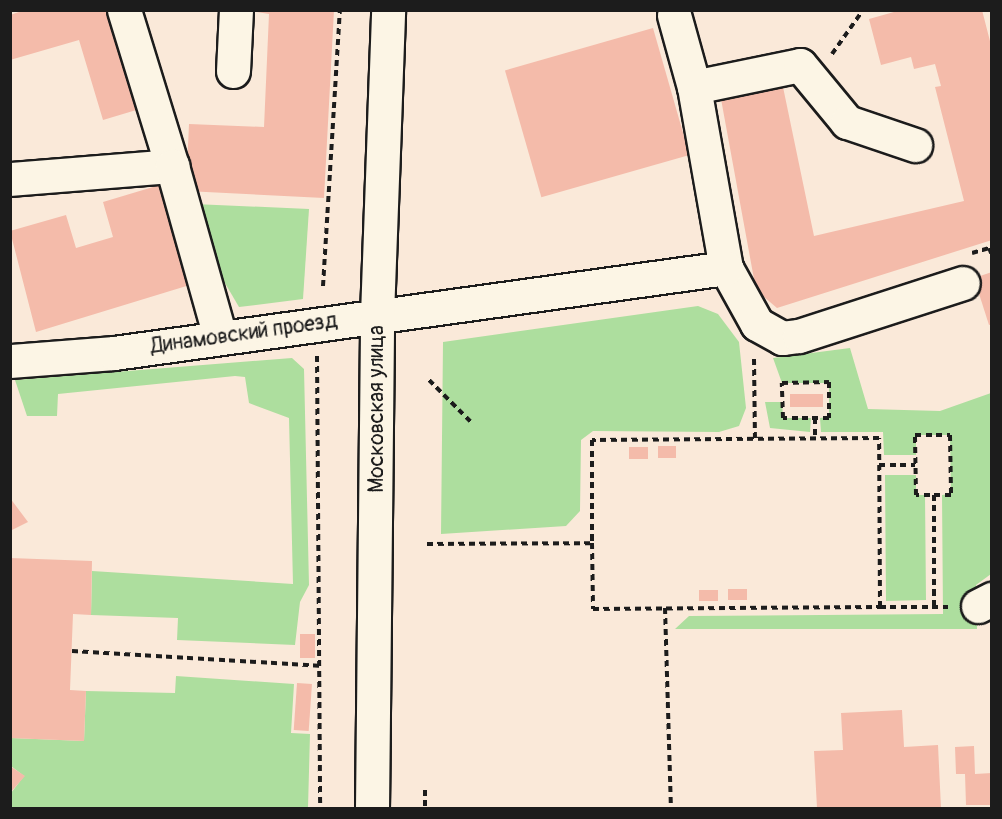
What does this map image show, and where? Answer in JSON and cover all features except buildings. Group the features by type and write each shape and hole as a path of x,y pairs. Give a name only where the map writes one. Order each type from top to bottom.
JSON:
{"street":[{"path":"124,10 172,166 220,337"},
{"path":"233,71 236,10"},
{"name":"Московская улица","path":"372,808 377,315 388,10"},
{"path":"674,15 694,87 726,268 753,318 769,334 799,336 963,284"},
{"path":"694,87 800,65 847,122 915,145"},
{"path":"10,179 172,166"},
{"name":"Динамовский проезд","path":"11,357 220,337 726,268"}],"path":[{"path":"323,286 340,10"},
{"path":"800,65 832,55 863,10"},
{"path":"753,318 755,439"},
{"path":"317,354 323,666 320,808"},
{"path":"429,380 471,422"},
{"path":"829,382 829,418 815,418 783,418 782,383 829,382"},
{"path":"815,418 815,439"},
{"path":"915,435 950,435 951,495 916,495 915,465 915,435"},
{"path":"880,607 879,438 592,440 593,609 943,607"},
{"path":"879,465 915,465"},
{"path":"934,495 934,607"},
{"path":"427,544 592,543"},
{"path":"665,608 671,808"},
{"path":"72,651 323,666"},
{"path":"425,786 425,806"}],"green space":[{"path":"194,204 309,209 303,299 239,307 212,261"},
{"path":"698,306 718,314 739,342 746,408 739,426 719,432 593,431 581,440 580,511 566,526 441,534 443,342"},
{"path":"850,348 868,409 940,411 991,393 991,574 976,585 977,629 675,629 689,616 943,614 942,495 951,494 950,435 916,435 916,455 884,455 883,432 821,432 820,418 829,417 829,383 782,383 773,358"},
{"path":"292,358 304,369 309,585 300,602 295,645 177,640 178,618 91,615 92,571 293,584 289,418 249,403 245,377 235,376 58,394 57,416 27,416 15,380"},
{"path":"765,402 782,402 783,418 811,418 810,432 770,428"},
{"path":"885,475 916,475 916,495 925,495 926,600 886,601"},
{"path":"176,676 294,684 291,733 310,734 308,808 11,808 11,793 24,776 11,766 11,738 84,741 86,691 175,693"}]}
